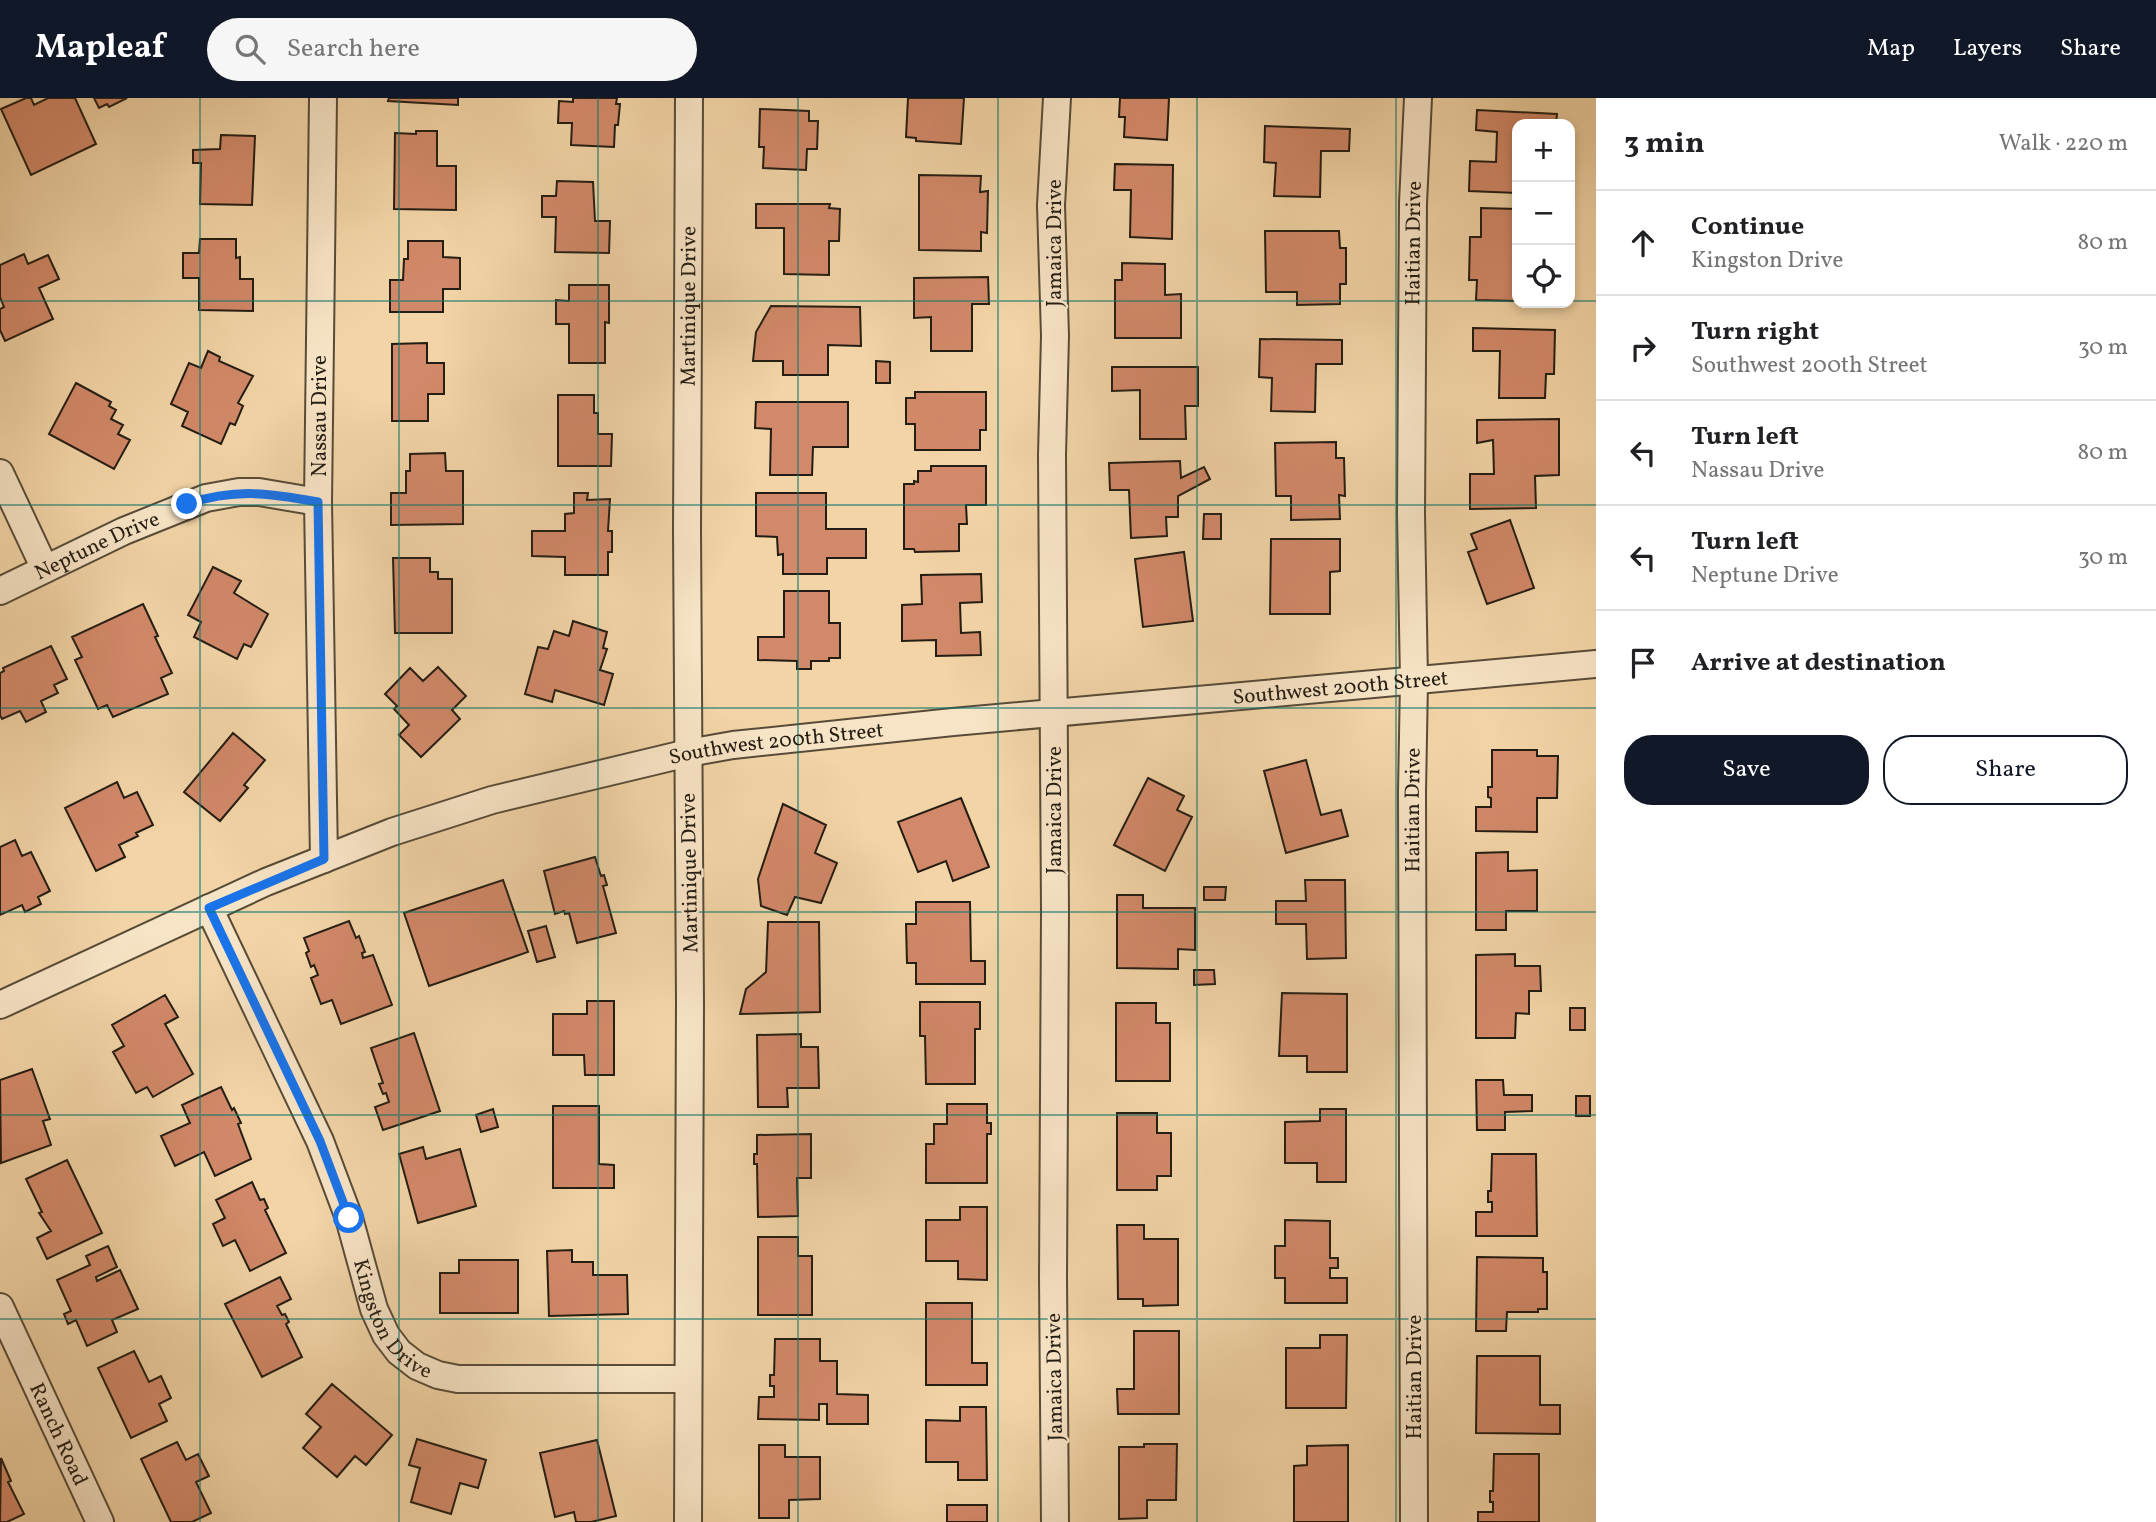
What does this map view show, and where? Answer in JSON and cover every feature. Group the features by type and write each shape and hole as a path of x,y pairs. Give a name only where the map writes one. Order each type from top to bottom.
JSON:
{"street":[{"name":"Nassau Drive","path":"323,98 318,502 324,859"},
{"name":"Martinique Drive","path":"688,1522 689,98"},
{"name":"Jamaica Drive","path":"1055,1522 1052,419 1055,336 1051,205 1057,98"},
{"name":"Haitian Drive","path":"1415,1522 1412,820 1414,681 1411,514 1413,203 1418,98"},
{"path":"0,473 45,569"},
{"name":"Neptune Drive","path":"0,591 124,531 206,498 239,492 259,492 318,502"},
{"name":"Southwest 200th Street","path":"0,1005 209,908 324,859 441,814 688,753 798,738 1596,664"},
{"name":"Kingston Drive","path":"209,908 320,1141 349,1218 374,1309 386,1335 399,1352 427,1371 458,1379 687,1378"},
{"name":"Ranch Road","path":"0,1307 100,1522"}],"building":[{"path":"31,98 34,105 48,98 75,98 96,144 31,175 1,109"},
{"path":"94,98 127,98 109,107 107,104 99,108"},
{"path":"389,98 458,98 458,105 388,101"},
{"path":"573,98 617,98 616,104 620,104 614,147 571,145 572,123 558,123 559,101 573,102"},
{"path":"908,98 964,98 961,144 916,141 916,138 906,137"},
{"path":"1120,98 1169,98 1167,140 1124,137 1125,117 1119,117"},
{"path":"760,109 809,111 809,121 818,121 817,149 807,149 806,170 763,168 764,147 759,147"},
{"path":"1477,110 1557,114 1556,119 1512,119 1512,193 1469,191 1470,161 1496,162 1497,132 1476,130"},
{"path":"1265,126 1350,129 1349,151 1321,151 1320,197 1274,196 1276,163 1264,162"},
{"path":"416,131 437,131 437,166 456,166 456,210 394,209 395,133 416,134"},
{"path":"221,135 255,136 252,205 200,204 201,163 193,163 193,150 220,149"},
{"path":"1115,164 1173,165 1172,239 1130,237 1131,190 1114,190"},
{"path":"919,175 981,176 980,192 988,191 987,233 981,232 981,251 919,250"},
{"path":"557,181 593,182 595,221 610,221 609,253 555,252 556,217 542,217 542,196 556,196"},
{"path":"756,204 830,204 829,208 840,209 839,241 829,241 829,275 784,274 784,228 756,228"},
{"path":"1481,208 1512,209 1512,301 1476,300 1477,280 1469,280 1470,237 1481,237"},
{"path":"1265,231 1339,231 1340,248 1346,248 1346,284 1340,284 1340,304 1297,305 1297,292 1266,292"},
{"path":"200,239 236,239 236,258 240,257 240,279 253,279 253,311 199,310 199,278 183,278 183,253 199,253"},
{"path":"408,241 443,241 443,257 460,258 460,289 443,289 443,312 390,312 390,280 403,280 404,259 408,259"},
{"path":"24,254 28,264 48,255 59,279 39,288 53,319 5,341 0,330 0,309 4,307 0,297 0,265"},
{"path":"1122,263 1165,264 1165,295 1181,294 1181,338 1115,338 1115,280 1122,280"},
{"path":"988,277 989,304 972,304 972,351 931,351 931,317 914,318 914,278"},
{"path":"569,285 609,285 605,363 569,363 569,324 556,324 556,300 569,301"},
{"path":"771,306 860,307 861,346 828,345 828,375 783,375 783,361 753,361 756,332"},
{"path":"1473,328 1555,330 1554,374 1546,374 1545,398 1499,398 1500,351 1473,351"},
{"path":"1260,339 1342,340 1342,364 1316,364 1315,412 1271,411 1272,378 1259,377"},
{"path":"427,343 427,363 444,363 444,394 428,394 428,421 392,421 392,344"},
{"path":"208,351 220,357 219,361 253,376 238,403 243,406 235,425 230,423 221,444 182,426 188,412 171,404 189,363 201,368"},
{"path":"876,361 890,362 890,383 876,383"},
{"path":"1112,367 1198,367 1198,406 1185,406 1186,439 1140,439 1140,390 1112,391"},
{"path":"76,383 111,402 109,406 116,410 111,419 123,425 118,434 130,440 114,469 49,434"},
{"path":"915,392 986,392 986,430 980,430 980,450 915,450 915,424 906,424 906,398 915,398"},
{"path":"558,395 594,395 594,413 598,413 598,434 612,434 611,466 558,466"},
{"path":"756,402 848,402 848,447 813,447 812,475 770,475 771,429 755,428"},
{"path":"1559,419 1559,475 1535,476 1536,508 1470,509 1470,474 1494,474 1493,440 1477,443 1477,420"},
{"path":"1336,442 1336,458 1344,458 1345,496 1339,495 1340,519 1291,520 1291,496 1276,496 1275,443"},
{"path":"445,453 446,471 463,471 463,524 391,525 391,493 406,493 406,471 410,471 410,454"},
{"path":"1180,461 1181,478 1204,467 1210,479 1178,496 1178,517 1166,517 1167,536 1131,538 1129,490 1110,490 1109,463"},
{"path":"931,466 986,466 986,505 966,505 967,524 959,524 959,551 915,552 914,549 904,549 904,484 918,482 918,471 931,471"},
{"path":"574,493 588,493 587,500 610,499 608,531 612,531 612,552 608,552 608,575 565,575 565,557 532,556 532,531 565,531 565,514 574,513"},
{"path":"756,493 826,493 826,529 866,529 866,558 827,558 827,574 783,574 783,554 778,555 777,537 756,536"},
{"path":"1204,514 1221,514 1221,539 1203,539"},
{"path":"1510,520 1534,588 1487,604 1468,552 1477,549 1471,534"},
{"path":"1271,539 1340,539 1340,571 1330,572 1330,614 1270,614"},
{"path":"1184,552 1193,621 1143,627 1135,559"},
{"path":"393,558 430,558 430,572 438,572 438,579 452,579 452,633 395,633"},
{"path":"213,567 241,581 234,593 268,614 251,647 244,644 237,659 194,637 201,622 188,615"},
{"path":"981,574 982,602 960,603 961,633 980,632 981,655 936,656 936,640 902,641 902,605 922,604 921,575"},
{"path":"784,591 829,591 829,623 840,623 840,658 811,661 811,669 797,669 797,661 758,660 758,637 784,637"},
{"path":"143,604 172,673 161,678 168,694 113,717 107,705 98,709 75,660 82,657 72,637"},
{"path":"573,621 607,632 603,648 607,649 600,670 613,674 604,705 555,690 552,702 525,694 538,647 548,649 554,631 569,636"},
{"path":"51,646 67,679 54,685 58,693 41,701 46,712 26,722 20,711 2,719 0,673 4,671 3,668"},
{"path":"438,667 466,696 452,710 460,719 421,757 399,735 409,725 394,709 397,706 385,694 410,668 423,681"},
{"path":"233,733 265,760 244,785 248,788 220,821 184,792"},
{"path":"1492,750 1537,750 1537,756 1558,756 1557,798 1537,798 1537,832 1476,831 1476,807 1491,807 1488,787 1492,787"},
{"path":"1306,760 1321,815 1341,810 1348,836 1286,853 1264,771"},
{"path":"1148,778 1184,796 1177,810 1192,817 1165,871 1114,845"},
{"path":"117,782 124,798 137,792 153,825 119,845 125,857 96,871 65,808"},
{"path":"961,798 989,867 953,881 946,861 918,872 898,822"},
{"path":"783,804 826,825 815,853 837,863 821,903 795,897 787,915 761,906 758,879"},
{"path":"15,840 22,856 31,852 50,891 38,897 41,904 25,912 22,905 0,915 0,847"},
{"path":"1508,852 1508,871 1537,870 1537,911 1506,911 1506,930 1476,930 1476,853"},
{"path":"595,857 607,885 603,886 616,933 577,943 569,913 565,914 564,911 555,914 544,871"},
{"path":"503,880 528,952 429,986 404,913"},
{"path":"1305,880 1345,880 1346,958 1307,959 1306,924 1276,924 1276,901 1306,901"},
{"path":"1204,887 1226,887 1225,900 1204,900"},
{"path":"1117,895 1143,895 1143,908 1195,908 1195,950 1178,949 1178,969 1117,968"},
{"path":"916,902 970,902 971,961 985,961 985,984 916,984 916,963 907,963 906,924 916,924"},
{"path":"349,921 356,938 359,936 365,952 362,953 363,958 373,955 392,1005 341,1024 332,1000 321,1004 311,978 318,975 314,965 311,967 304,938"},
{"path":"768,922 819,922 820,1012 740,1014 746,989 766,972"},
{"path":"546,926 555,957 537,962 528,931"},
{"path":"1515,954 1515,966 1540,966 1541,991 1529,991 1529,1014 1516,1013 1515,1038 1476,1038 1476,955"},
{"path":"1194,970 1214,970 1215,984 1194,985"},
{"path":"1282,993 1347,994 1347,1072 1307,1072 1307,1056 1279,1056"},
{"path":"165,995 178,1017 165,1024 193,1074 153,1097 147,1087 136,1093 113,1052 124,1046 112,1025"},
{"path":"587,1001 614,1001 614,1075 585,1075 584,1055 553,1055 553,1014 587,1014"},
{"path":"920,1002 980,1002 980,1029 975,1029 975,1084 926,1084 925,1036 920,1036"},
{"path":"1116,1003 1156,1003 1156,1023 1170,1023 1170,1081 1116,1081"},
{"path":"1570,1008 1585,1008 1585,1030 1570,1030"},
{"path":"414,1033 440,1111 383,1130 375,1107 389,1102 379,1084 383,1083 371,1048"},
{"path":"801,1034 801,1047 818,1047 819,1088 787,1088 788,1107 758,1107 757,1035"},
{"path":"32,1069 50,1119 43,1121 51,1145 1,1163 0,1080"},
{"path":"1476,1080 1503,1080 1504,1095 1532,1095 1532,1111 1505,1112 1505,1130 1477,1130"},
{"path":"221,1087 241,1123 238,1124 251,1159 215,1176 204,1152 175,1166 161,1136 190,1123 182,1105"},
{"path":"1576,1096 1590,1096 1590,1116 1576,1116"},
{"path":"947,1104 987,1104 987,1123 991,1123 991,1134 987,1134 987,1183 926,1183 926,1144 934,1144 934,1124 947,1124"},
{"path":"553,1106 599,1106 599,1164 614,1165 614,1188 553,1188"},
{"path":"493,1109 498,1127 481,1132 476,1115"},
{"path":"1320,1109 1346,1109 1346,1182 1317,1182 1317,1163 1285,1163 1285,1122 1320,1121"},
{"path":"1117,1113 1157,1113 1157,1133 1171,1133 1171,1176 1157,1176 1157,1190 1117,1190"},
{"path":"811,1134 811,1178 797,1178 798,1216 758,1217 757,1164 754,1164 757,1135"},
{"path":"423,1147 426,1159 460,1149 476,1206 418,1223 399,1154"},
{"path":"1492,1154 1536,1154 1537,1236 1476,1236 1476,1212 1492,1212 1488,1191 1491,1191"},
{"path":"67,1160 102,1233 47,1259 37,1238 51,1231 39,1213 42,1212 26,1179"},
{"path":"252,1182 260,1200 264,1199 268,1208 265,1210 286,1253 250,1271 235,1240 223,1246 213,1224 225,1218 216,1200"},
{"path":"960,1207 987,1207 987,1280 958,1279 958,1261 926,1261 926,1220 960,1220"},
{"path":"1285,1220 1330,1221 1330,1258 1338,1258 1338,1268 1330,1268 1330,1278 1347,1278 1347,1303 1285,1303 1285,1278 1275,1278 1275,1246 1285,1246"},
{"path":"1117,1225 1144,1225 1144,1239 1178,1239 1178,1305 1143,1306 1143,1299 1118,1299"},
{"path":"758,1237 798,1237 798,1256 812,1256 812,1315 758,1315"},
{"path":"108,1246 117,1267 96,1277 97,1281 120,1270 138,1309 112,1320 117,1332 87,1346 76,1320 68,1324 64,1314 71,1311 57,1280 90,1265 86,1256"},
{"path":"572,1250 572,1262 593,1262 593,1275 627,1275 628,1314 549,1316 547,1251"},
{"path":"1477,1257 1543,1258 1543,1272 1547,1272 1547,1309 1538,1309 1538,1312 1507,1312 1506,1331 1476,1331"},
{"path":"459,1260 518,1260 518,1313 440,1313 440,1273 459,1273"},
{"path":"280,1277 291,1299 277,1306 289,1322 286,1324 302,1357 262,1377 225,1304"},
{"path":"926,1303 972,1303 972,1363 987,1363 987,1385 926,1385"},
{"path":"1134,1331 1179,1331 1179,1414 1118,1414 1117,1389 1134,1389"},
{"path":"1320,1335 1347,1335 1346,1408 1286,1408 1286,1348 1320,1348"},
{"path":"775,1339 820,1339 820,1361 837,1361 837,1394 868,1395 868,1424 827,1424 827,1404 819,1404 819,1420 758,1419 759,1397 774,1397 770,1375 774,1375"},
{"path":"134,1351 149,1382 161,1376 171,1398 159,1404 167,1421 131,1438 98,1368"},
{"path":"1477,1356 1540,1356 1540,1405 1560,1405 1560,1434 1476,1433"},
{"path":"332,1384 392,1435 366,1465 355,1456 337,1477 303,1448 321,1427 306,1414"},
{"path":"960,1407 986,1407 987,1480 958,1480 958,1462 926,1462 926,1420 960,1421"},
{"path":"417,1439 486,1460 478,1488 460,1483 451,1514 411,1502 420,1468 409,1465"},
{"path":"597,1440 616,1516 591,1522 576,1522 574,1512 555,1517 540,1453"},
{"path":"177,1442 186,1460 198,1454 209,1476 196,1482 211,1513 192,1522 171,1522 141,1459"},
{"path":"1144,1444 1177,1444 1176,1500 1147,1500 1147,1518 1119,1519 1119,1447 1144,1447"},
{"path":"759,1445 785,1445 785,1457 820,1457 820,1499 789,1500 789,1518 759,1518"},
{"path":"1348,1445 1348,1522 1294,1522 1294,1466 1307,1465 1307,1446"},
{"path":"1494,1454 1539,1454 1539,1522 1478,1522 1478,1512 1493,1512 1490,1491 1493,1491"},
{"path":"1,1458 11,1481 8,1482 24,1514 7,1522 0,1522"},
{"path":"947,1505 987,1505 987,1522 947,1522"}],"route":[{"path":"187,504 239,492 273,493 318,502 324,859 209,908 320,1141 349,1218"}]}
